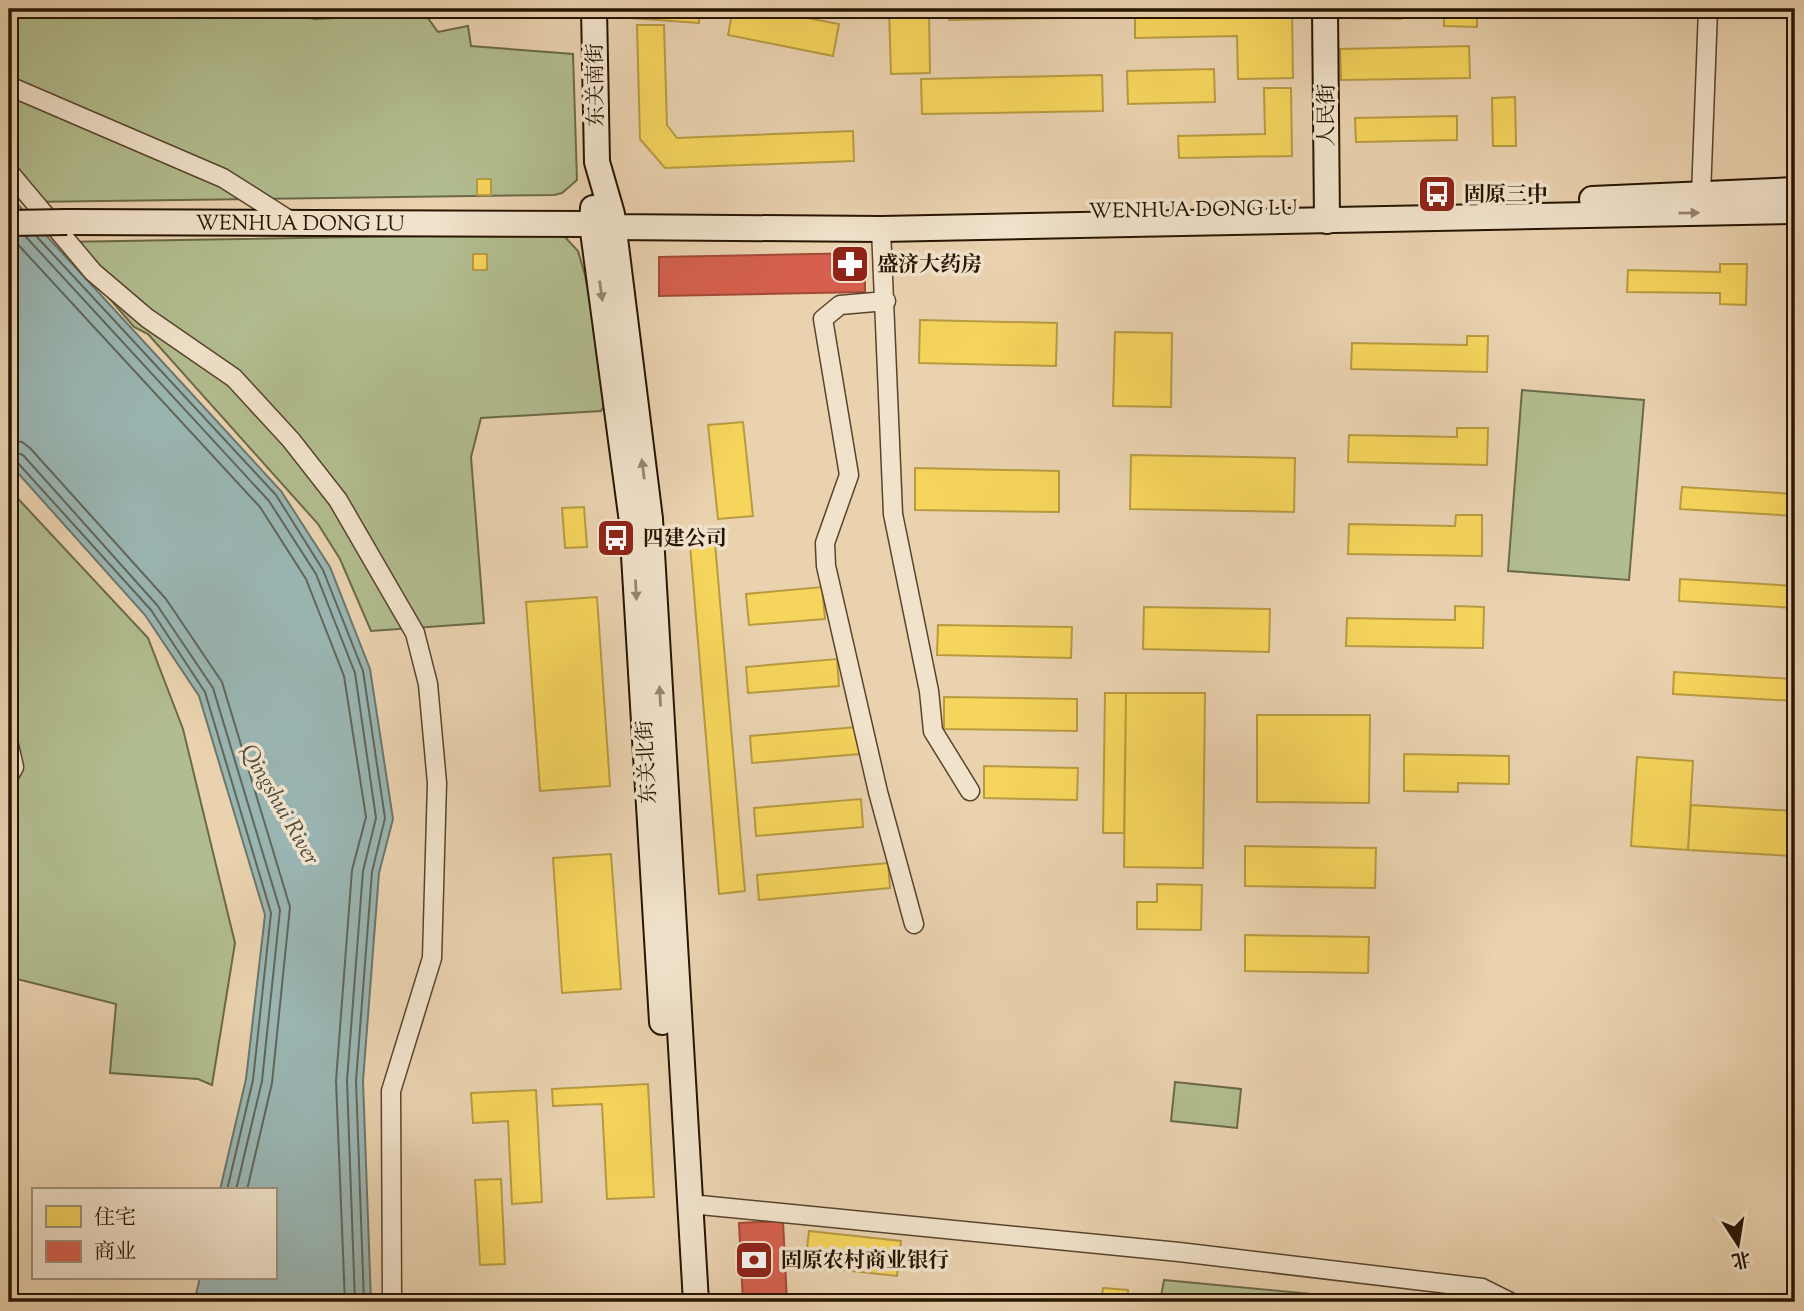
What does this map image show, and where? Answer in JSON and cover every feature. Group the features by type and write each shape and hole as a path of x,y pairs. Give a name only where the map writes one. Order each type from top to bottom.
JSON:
{"main road":[{"name":"东关南街","path":"594,9 597,162 605,221"},
{"name":"人民街","path":"1325,9 1327,214"},
{"name":"WENHUA DONG LU","path":"605,221 881,229 1327,214 1795,191"},
{"name":"WENHUA DONG LU","path":"9,223 1795,211"},
{"name":"东关北街","path":"605,221 650,519 696,1302"},
{"name":"东关北街","path":"605,221 632,522 679,1302"}],"street":[{"path":"1701,195 1708,9"},
{"path":"9,86 223,177 294,223"},
{"path":"9,172 93,272 147,318 234,378 291,440 338,500 415,633 428,684 437,783 432,958 391,1091 392,1302"},
{"path":"881,229 893,514 929,691 933,731 970,791"},
{"path":"886,301 840,305 823,319 849,475 825,543 826,566 878,792 914,924"},
{"path":"9,745 14,767 9,776"},
{"path":"690,1204 1179,1252 1482,1287 1510,1302"}],"green space":[{"path":"9,9 260,9 315,19 425,14 438,32 468,26 471,46 573,54 577,180 562,193 554,195 27,202 9,179"},
{"path":"541,234 564,236 578,251 585,275 607,401 601,411 481,418 471,457 484,623 371,631 340,559 318,524 148,334 134,327 61,242"},
{"path":"1522,390 1644,400 1629,580 1508,571"},
{"path":"9,489 148,638 183,729 235,943 212,1085 198,1079 110,1073 116,1004 9,977"},
{"path":"1175,1082 1241,1089 1237,1128 1171,1121"},
{"path":"1164,1280 1395,1302 1160,1302"}],"water":[{"name":"Qingshui River","path":"9,195 281,491 330,567 370,669 393,819 379,873 363,1081 371,1302 194,1302 200,1280 276,1280 276,1188 220,1188 246,1079 265,915 199,696 145,615 9,463"}],"building: 住宅":[{"path":"617,9 700,9 699,23 616,17"},
{"path":"733,9 761,9 839,24 833,56 728,35"},
{"path":"889,9 929,9 930,73 891,74"},
{"path":"948,9 1124,9 1124,17 949,20"},
{"path":"1135,9 1292,9 1293,78 1238,79 1237,36 1135,38"},
{"path":"1345,9 1401,9 1401,19 1345,18"},
{"path":"1444,9 1477,9 1477,27 1444,26"},
{"path":"637,25 664,25 667,125 677,138 853,131 854,161 665,168 640,139"},
{"path":"1469,46 1470,78 1341,80 1340,49"},
{"path":"1214,69 1215,102 1128,104 1127,71"},
{"path":"1102,75 1103,111 922,114 921,79"},
{"path":"1264,88 1291,88 1292,156 1179,158 1178,136 1265,134"},
{"path":"1515,97 1516,146 1493,146 1492,98"},
{"path":"1457,116 1457,140 1356,142 1355,118"},
{"path":"477,179 491,179 491,195 477,195"},
{"path":"473,254 487,254 487,270 473,270"},
{"path":"1720,264 1747,264 1746,305 1720,304 1720,293 1627,292 1628,270 1720,272"},
{"path":"920,320 1057,323 1056,366 919,363"},
{"path":"1115,332 1172,333 1171,407 1113,406"},
{"path":"1467,336 1488,336 1487,372 1351,369 1352,343 1467,345"},
{"path":"743,422 753,516 718,519 708,425"},
{"path":"1457,428 1488,428 1487,465 1348,462 1349,435 1457,437"},
{"path":"1131,455 1295,458 1294,512 1130,509"},
{"path":"915,468 1059,471 1059,512 915,510"},
{"path":"1682,487 1795,494 1795,516 1680,509"},
{"path":"584,507 587,547 565,548 562,508"},
{"path":"1456,515 1482,515 1482,556 1348,554 1349,524 1455,526"},
{"path":"715,543 745,891 719,894 690,545"},
{"path":"1680,579 1795,586 1795,608 1679,601"},
{"path":"822,587 825,619 749,625 746,594"},
{"path":"597,597 610,786 540,791 526,602"},
{"path":"1455,606 1484,607 1483,648 1346,646 1347,618 1455,620"},
{"path":"1144,607 1270,609 1269,652 1143,649"},
{"path":"938,625 1072,627 1071,658 937,655"},
{"path":"837,659 839,686 748,693 746,667"},
{"path":"1794,670 1795,701 1673,694 1674,672 1793,679"},
{"path":"1105,693 1126,693 1124,833 1103,833"},
{"path":"1126,693 1205,693 1203,868 1124,867"},
{"path":"944,697 1077,699 1077,731 944,729"},
{"path":"1257,715 1370,715 1369,803 1257,802"},
{"path":"857,727 860,754 752,763 750,736"},
{"path":"1404,754 1509,756 1509,784 1458,783 1458,792 1404,791"},
{"path":"1637,757 1693,761 1688,850 1631,846"},
{"path":"984,766 1078,768 1077,800 984,798"},
{"path":"861,799 863,827 756,836 754,808"},
{"path":"1691,805 1795,811 1793,856 1688,850"},
{"path":"1245,846 1376,848 1375,888 1245,886"},
{"path":"611,854 621,989 562,993 553,858"},
{"path":"888,863 890,888 759,900 757,875"},
{"path":"1157,884 1202,885 1201,930 1137,929 1137,902 1157,902"},
{"path":"1245,935 1369,937 1368,973 1245,971"},
{"path":"648,1084 654,1197 607,1199 602,1104 553,1106 552,1089"},
{"path":"536,1090 542,1202 512,1204 508,1121 473,1123 471,1093"},
{"path":"501,1179 505,1264 480,1265 475,1180"},
{"path":"809,1231 901,1241 897,1276 805,1266"},
{"path":"1103,1288 1128,1290 1127,1302 1101,1302"},
{"path":"637,1297 637,1302 486,1302 486,1298"}],"building: 商业":[{"path":"865,253 865,292 659,296 659,257"},
{"path":"783,1221 787,1302 743,1302 739,1223"}],"place":[{"name":"固原三中","path":"1437,194"},
{"name":"盛济大药房","path":"850,264"},
{"name":"四建公司","path":"616,538"},
{"name":"固原农村商业银行","path":"754,1260"}]}
